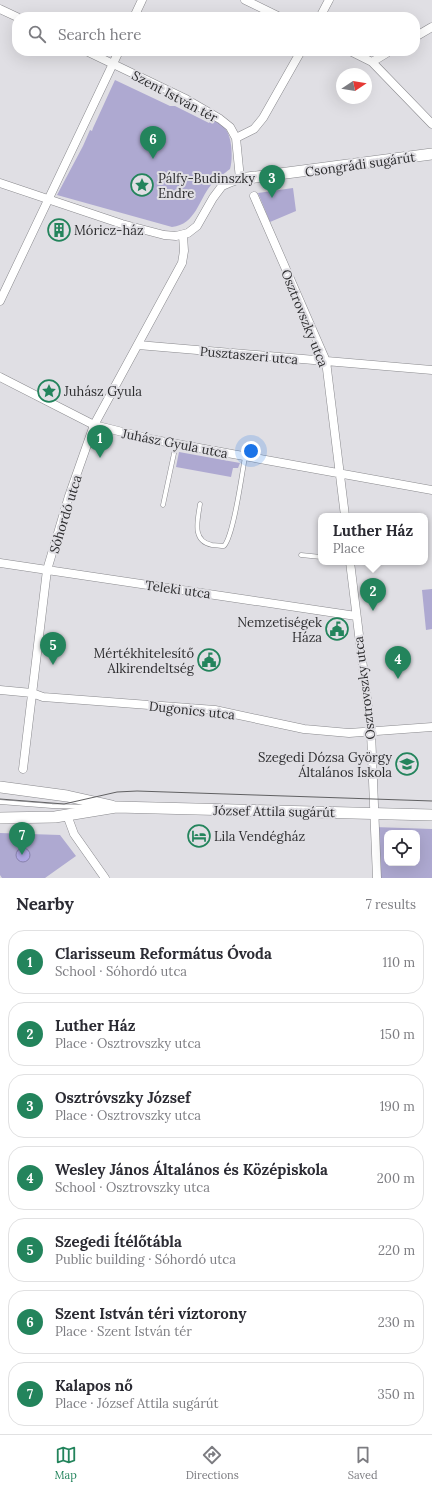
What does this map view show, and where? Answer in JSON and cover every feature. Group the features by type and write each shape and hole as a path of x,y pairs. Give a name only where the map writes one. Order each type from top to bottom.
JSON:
{"street":[{"path":"136,12 142,0"},
{"path":"245,0 270,12"},
{"path":"323,12 329,0"},
{"path":"0,9 12,15"},
{"path":"420,34 432,27"},
{"name":"Szent István tér","path":"96,56 181,97 213,115 230,127 236,138"},
{"path":"0,301 117,56"},
{"path":"0,183 122,224 164,235 183,235 197,226 217,191 229,182 240,179 236,138 254,129 263,118 298,56"},
{"path":"360,56 372,62 432,124"},
{"path":"372,62 382,56"},
{"name":"Csongrádi sugárút","path":"240,179 432,154"},
{"name":"Osztrovszky utca","path":"254,196 326,361 345,513"},
{"name":"Sóhordó utca","path":"24,769 47,570 69,496 94,425 182,263 184,251 183,235"},
{"name":"Pusztaszeri utca","path":"138,345 432,370"},
{"name":"Juhász Gyula utca","path":"0,377 94,425 155,440 432,490"},
{"name":"Teleki utca","path":"0,563 356,616"},
{"name":"Osztrovszky utca","path":"350,565 371,732 373,814 377,878"},
{"name":"Dugonics utca","path":"0,690 32,693 43,697 215,710 304,729 349,733 432,726"},
{"name":"József Attila sugárút","path":"0,787 67,796 116,807"},
{"name":"József Attila sugárút","path":"0,818 38,818 116,807 432,815"},
{"path":"67,815 74,834 104,878"}],"lane":[{"path":"163,505 176,444"},
{"path":"200,504 197,524 199,536 205,544 224,546 228,540 235,512 246,456"},
{"path":"301,555 318,557"},
{"path":"0,802 52,806 116,807"}],"shaded area":[{"path":"115,80 170,106 175,106 209,123 212,117 227,131 232,150 230,169 213,183 196,211 191,217 180,225 172,227 57,195 90,130 92,131"},
{"path":"293,188 296,211 270,222 258,193"},
{"path":"179,452 240,463 238,468 233,468 231,477 176,467"},
{"path":"432,589 432,629 426,630 422,590"},
{"path":"374,827 432,829 432,878 377,878"},
{"path":"0,833 60,835 76,856 45,878 2,878 0,875"},
{"path":"23,848 28,850 30,855 28,860 23,862 18,860 16,855 18,850"}],"tram line":[{"path":"0,799 64,804 117,792 137,791 432,801"}],"place":[{"name":"Szent István téri víztorony","path":"153,159"},
{"name":"Pálfy-Budinszky Endre","path":"142,185"},
{"name":"Osztróvszky József","path":"272,198"},
{"name":"Móricz-ház","path":"59,230"},
{"name":"Juhász Gyula","path":"49,391"},
{"name":"Clarisseum Református Óvoda","path":"100,458"},
{"name":"Luther Ház","path":"373,611"},
{"name":"Nemzetiségek Háza","path":"337,629"},
{"name":"Mértékhitelesítő Alkirendeltség","path":"209,660"},
{"name":"Szegedi Ítélőtábla","path":"53,665"},
{"name":"Wesley János Általános és Középiskola","path":"398,679"},
{"name":"Szegedi Dózsa György Általános Iskola","path":"407,764"},
{"name":"Lila Vendégház","path":"199,836"},
{"name":"Kalapos nő","path":"22,855"}]}
